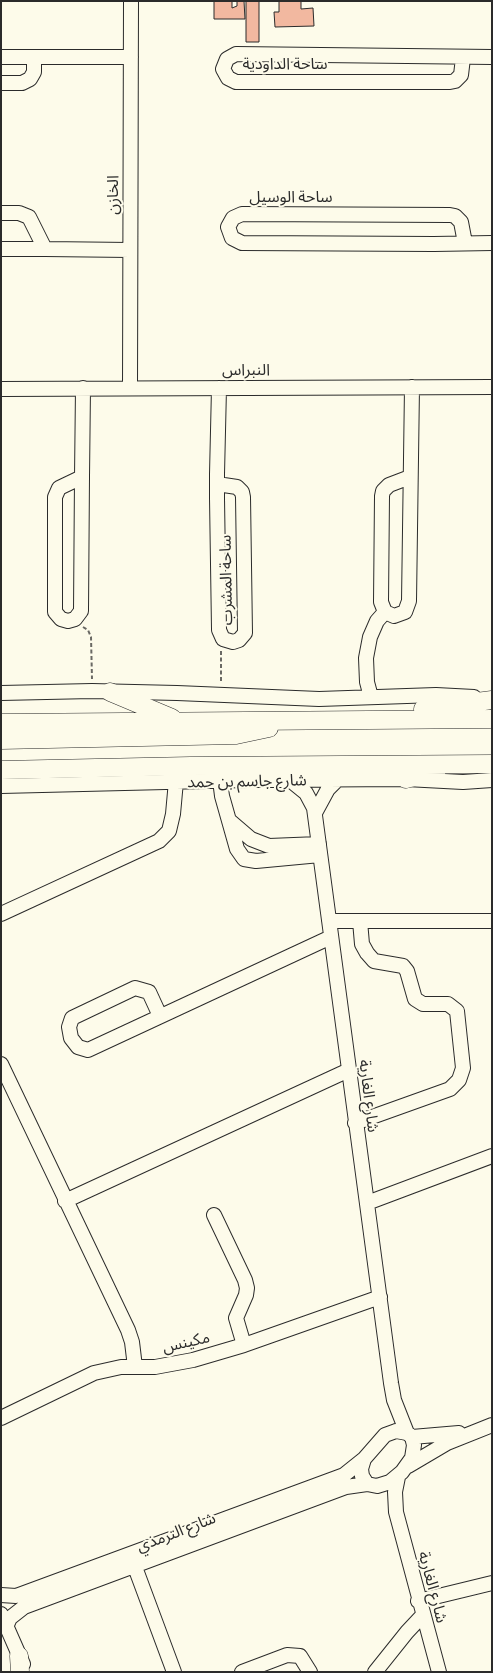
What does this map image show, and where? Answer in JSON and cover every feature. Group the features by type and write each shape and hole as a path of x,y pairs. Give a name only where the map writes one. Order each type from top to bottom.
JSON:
{"main road":[{"path":"110,692 181,721"},
{"path":"397,719 421,709 492,699"},
{"path":"1,723 492,719"},
{"path":"1,740 236,735 266,729 288,720"},
{"name":"شارع جاسم بن حمد","path":"1,770 222,773 492,764"},
{"path":"406,779 421,776 450,765"},
{"path":"222,773 248,780"}],"street":[{"name":"الخازن","path":"130,388 131,1"},
{"name":"ساحة الداودية","path":"463,58 461,75 455,81 450,82 236,82 228,78 223,69 227,59 236,54 492,57"},
{"path":"1,57 130,57"},
{"path":"1,83 26,82 34,72 34,57"},
{"path":"1,213 19,213 29,217 45,249"},
{"name":"ساحة الوسيل","path":"464,243 461,222 455,216 450,215 242,214 233,218 228,227 232,238 242,243 464,243 492,243"},
{"path":"1,249 130,250"},
{"path":"410,477 389,485 383,491 382,496 381,602 385,612 391,615 405,612 409,605 412,387"},
{"name":"النبراس","path":"1,389 492,387"},
{"path":"82,477 59,488 56,497 55,612 61,619 71,620 80,614 82,607 83,388"},
{"name":"ساحة المشرب","path":"217,484 237,487 242,492 243,497 245,632 239,640 233,642 226,641 221,636 219,630 217,484 219,388"},
{"path":"371,697 367,682 366,658 370,637 377,621 385,612"},
{"path":"1,693 110,692 319,698 436,695 492,699"},
{"path":"222,773 222,796 237,849 244,859 250,861 280,853 319,850"},
{"name":"شارع جاسم بن حمد","path":"1,786 176,781 222,773"},
{"name":"شارع جاسم بن حمد","path":"248,780 406,779 462,782 492,780"},
{"name":"شارع الغارية","path":"290,780 302,788 310,798 314,814 390,1383 390,1410 385,1435"},
{"path":"314,814 328,789 337,780"},
{"path":"1,914 159,840 169,831 173,814 176,781"},
{"path":"229,820 251,839 269,846 280,853"},
{"path":"329,921 492,921"},
{"path":"355,1123 450,1089 459,1080 463,1068 457,1011 448,1004 423,1004 415,999 408,971 403,966 374,961 362,944 360,921"},
{"path":"160,1016 149,992 136,988 72,1018 69,1028 71,1038 78,1047 88,1050 331,936"},
{"path":"1,1064 128,1330 132,1342 135,1367"},
{"path":"66,1202 349,1070"},
{"path":"366,1203 492,1156"},
{"path":"214,1215 247,1288 236,1318 244,1345"},
{"name":"مكينس","path":"1,1417 94,1373 108,1369 174,1365 244,1345 380,1297"},
{"name":"شارع الغارية","path":"390,1383 397,1409 410,1435"},
{"path":"486,1427 436,1449 390,1482 372,1485 362,1476 361,1469 364,1459 385,1435 396,1431 410,1435 446,1435 486,1427"},
{"path":"402,1472 414,1452 414,1445 410,1435"},
{"name":"شارع الترمذي","path":"4,1620 10,1618 24,1607 133,1560 207,1524 344,1475 364,1459"},
{"name":"شارع الغارية","path":"402,1472 395,1492 396,1512 422,1616 439,1672"},
{"name":"شارع الغارية","path":"372,1485 391,1502 396,1512"},
{"name":"شارع الترمذي","path":"1,1595 16,1596 133,1560 346,1487 372,1485"},
{"path":"133,1560 174,1672"},
{"path":"418,1601 492,1583"},
{"path":"375,1672 422,1616"},
{"path":"4,1620 22,1666"},
{"path":"242,1672 287,1655 300,1656 310,1672"}],"path":[{"path":"71,620 90,633 92,692"},
{"path":"221,636 221,695"}],"building":[{"path":"214,1 232,1 232,8 237,6 237,1 244,1 245,19 214,19"},
{"path":"246,1 259,1 259,42 246,42"},
{"path":"279,1 301,1 301,9 313,8 314,26 275,27 274,12 279,12"}]}
